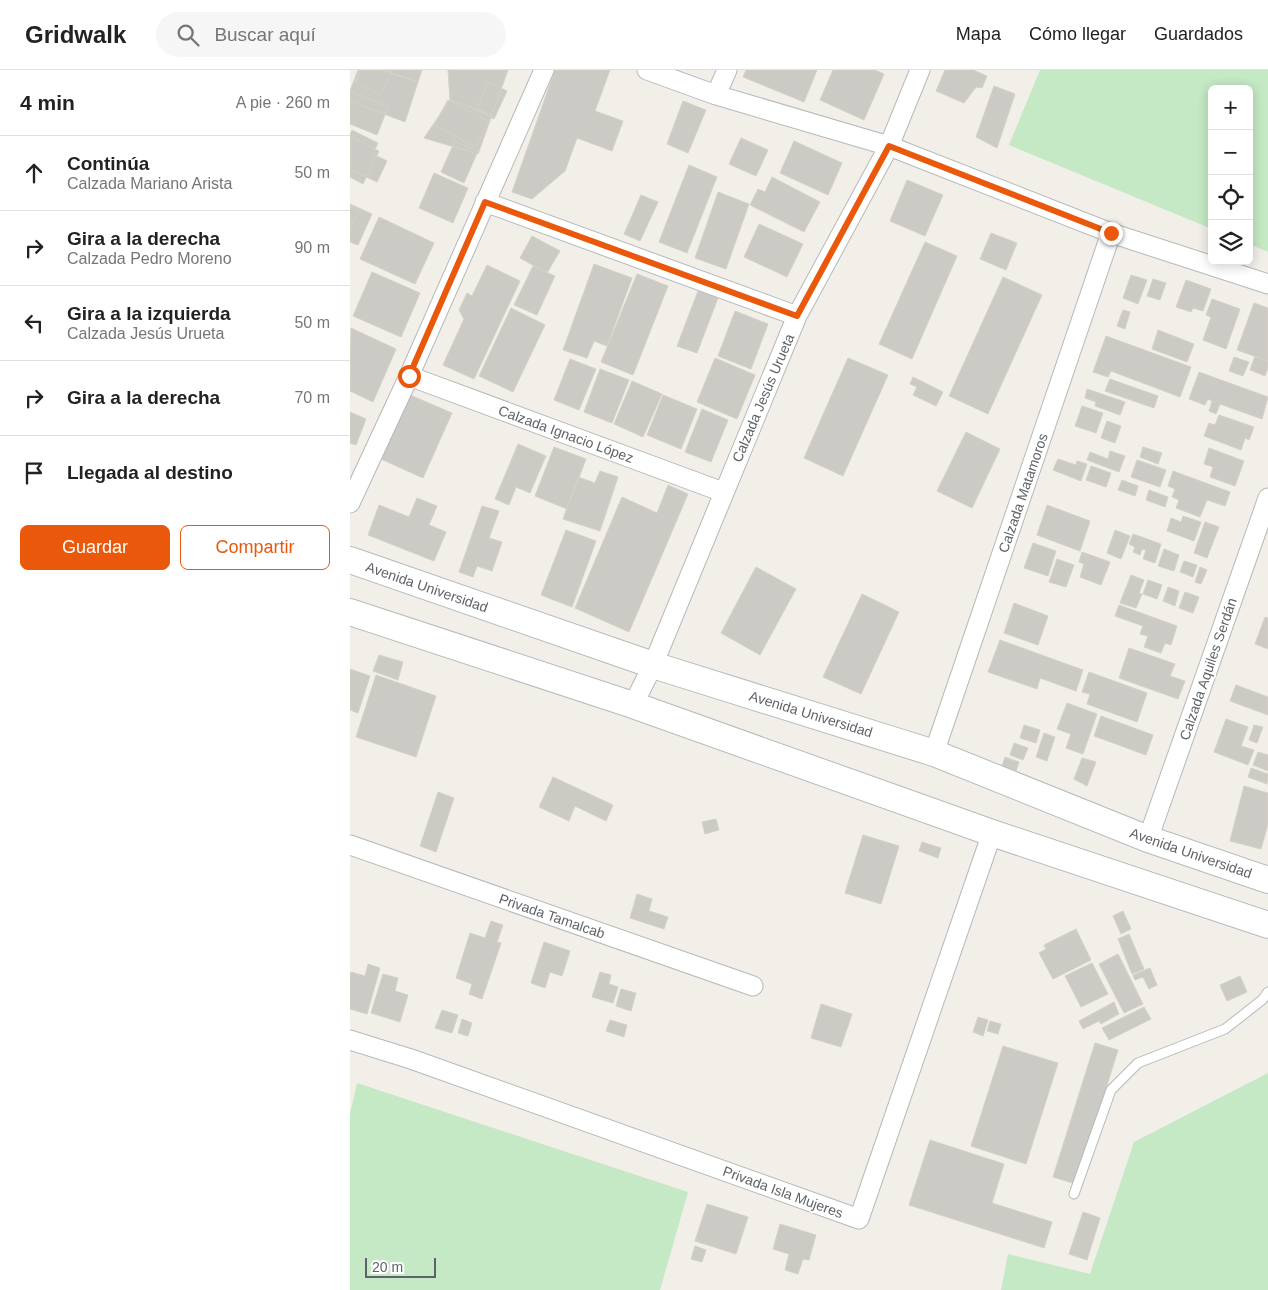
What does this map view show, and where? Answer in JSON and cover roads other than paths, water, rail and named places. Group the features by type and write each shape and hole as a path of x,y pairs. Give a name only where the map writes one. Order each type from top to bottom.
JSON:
{"main road":[{"name":"Avenida Universidad","path":"350,560 653,665 934,753 1148,839 1268,880"},
{"path":"350,612 632,705 992,832 1268,925"}],"street":[{"path":"350,503 409,376 544,70"},
{"path":"647,70 716,95 889,146 1111,233 1268,284"},
{"path":"716,95 727,70"},
{"name":"Calzada Jesús Urueta","path":"632,705 653,665 797,316 889,146 920,70"},
{"path":"485,202 797,316"},
{"name":"Calzada Matamoros","path":"934,753 1111,233"},
{"name":"Calzada Ignacio López","path":"409,376 724,492"},
{"name":"Calzada Aquiles Serdán","path":"1148,839 1268,498"},
{"name":"Privada Isla Mujeres","path":"350,1040 411,1059 859,1219 992,832"},
{"name":"Privada Tamalcab","path":"350,845 753,986"}],"lane":[{"path":"1074,1194 1111,1090 1138,1063 1225,1028 1262,1000 1268,992"}]}
